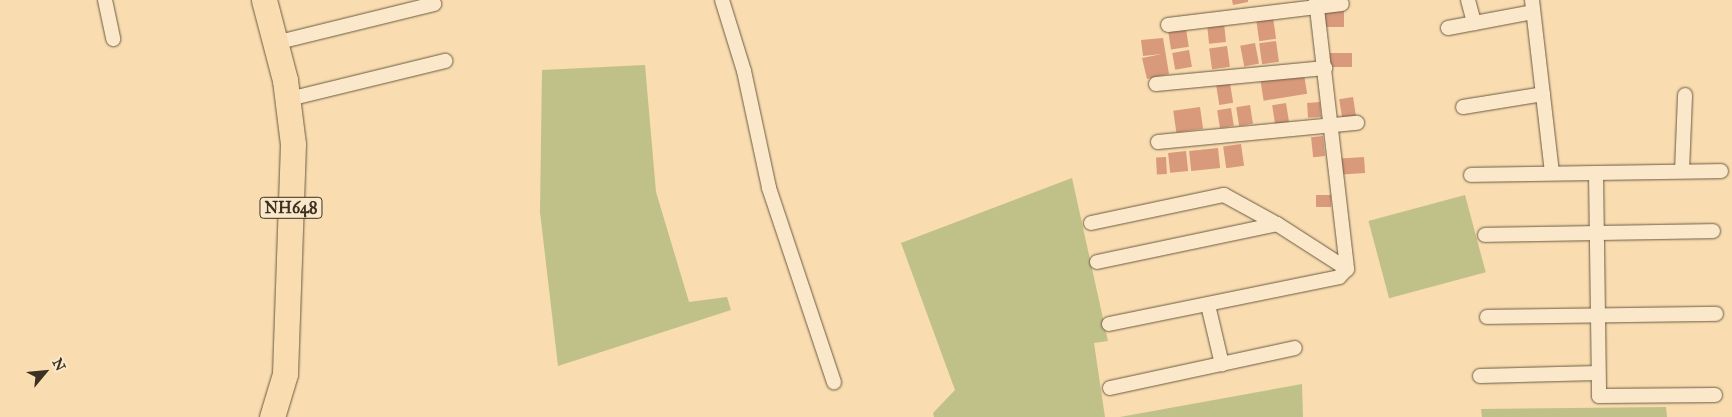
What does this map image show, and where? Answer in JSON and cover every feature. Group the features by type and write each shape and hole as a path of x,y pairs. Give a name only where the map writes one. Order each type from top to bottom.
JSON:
{"highway":[{"name":"NH648","path":"264,0 289,99 293,144 285,374 272,417"}],"street":[{"path":"105,0 113,39"},
{"path":"722,0 744,71 769,188 834,382"},
{"path":"1468,0 1474,23"},
{"path":"1168,24 1316,3 1342,4"},
{"path":"1316,3 1348,269"},
{"path":"275,43 434,4"},
{"path":"1448,28 1474,23 1532,6 1552,173"},
{"path":"289,99 446,61"},
{"path":"1156,84 1325,68"},
{"path":"1463,107 1543,94"},
{"path":"1682,171 1685,95"},
{"path":"1158,142 1332,127 1357,123"},
{"path":"1471,174 1721,171"},
{"path":"1596,173 1599,396 1716,395"},
{"path":"1091,223 1224,195 1277,224 1348,269"},
{"path":"1097,262 1277,224"},
{"path":"1485,235 1713,231"},
{"path":"1108,324 1339,277 1348,269"},
{"path":"1208,305 1222,364"},
{"path":"1487,317 1716,314"},
{"path":"1110,388 1296,348"},
{"path":"1480,376 1598,372"}],"green space":[{"path":"645,65 656,192 689,302 727,297 731,310 558,366 540,212 542,70"},
{"path":"1072,178 1108,341 1094,343 1105,417 934,417 933,413 955,390 901,243"},
{"path":"1465,195 1486,272 1389,298 1368,221"},
{"path":"1302,384 1303,417 1120,417"},
{"path":"1666,407 1667,417 1482,417 1481,409"}],"building":[{"path":"1232,0 1248,0 1248,2 1233,5"},
{"path":"1323,11 1344,11 1344,27 1323,27"},
{"path":"1273,17 1276,39 1259,41 1256,19"},
{"path":"1224,23 1226,42 1209,44 1207,25"},
{"path":"1186,29 1189,47 1171,50 1168,32"},
{"path":"1163,38 1169,74 1147,79 1142,58 1162,54 1143,56 1141,40"},
{"path":"1276,41 1279,62 1262,64 1259,43"},
{"path":"1255,43 1259,64 1244,66 1240,46"},
{"path":"1227,46 1230,67 1212,69 1209,49"},
{"path":"1189,50 1192,67 1175,70 1172,53"},
{"path":"1330,53 1352,53 1352,67 1330,67"},
{"path":"1304,74 1307,94 1264,101 1261,81"},
{"path":"1230,83 1233,103 1219,105 1216,85"},
{"path":"1353,97 1356,116 1342,118 1339,99"},
{"path":"1320,102 1321,117 1308,118 1307,103"},
{"path":"1286,103 1289,122 1275,124 1272,105"},
{"path":"1250,105 1253,124 1239,126 1236,107"},
{"path":"1200,107 1203,129 1176,133 1173,111"},
{"path":"1231,108 1234,126 1220,128 1217,110"},
{"path":"1323,136 1325,156 1313,157 1311,137"},
{"path":"1241,144 1244,166 1226,168 1223,147"},
{"path":"1218,148 1220,168 1191,171 1189,151"},
{"path":"1186,151 1188,171 1170,173 1168,153"},
{"path":"1166,157 1167,174 1157,175 1156,158"},
{"path":"1364,157 1365,173 1342,175 1341,159"},
{"path":"1316,195 1331,195 1331,207 1316,207"}]}
